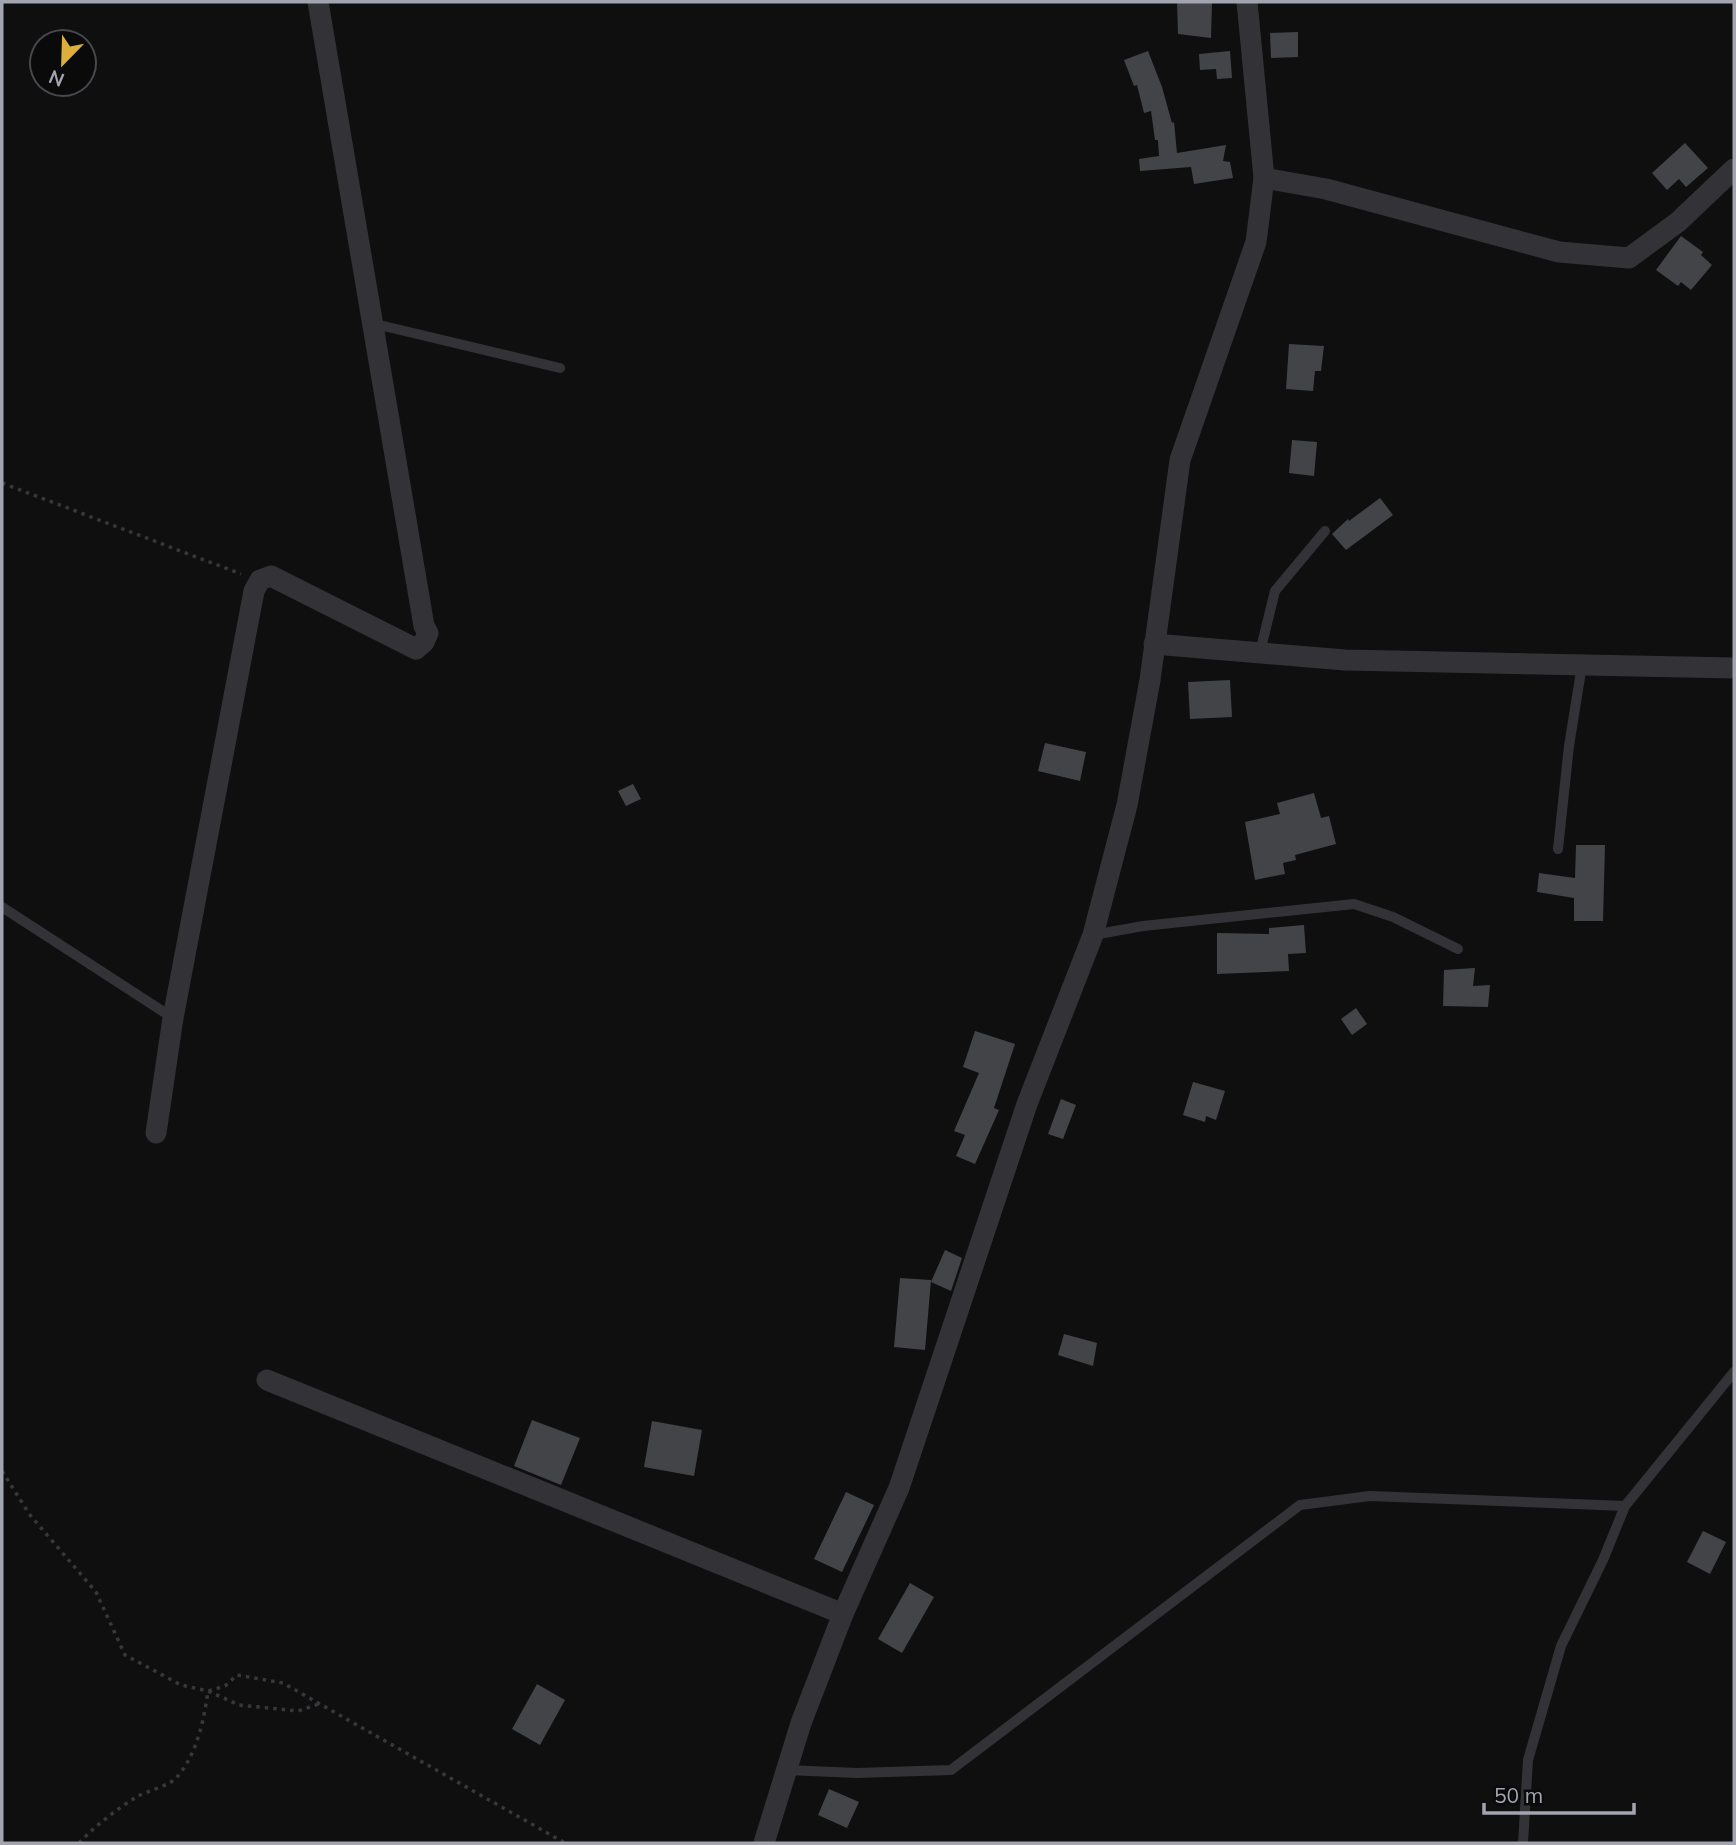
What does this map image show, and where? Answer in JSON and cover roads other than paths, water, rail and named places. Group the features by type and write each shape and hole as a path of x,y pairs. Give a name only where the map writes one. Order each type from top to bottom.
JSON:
{"street":[{"path":"156,1133 173,1018 254,591 260,580 271,576 416,649 424,642 428,633 424,626 371,323 318,2"},
{"path":"764,1843 801,1723 843,1614 899,1488 1027,1104 1093,936 1127,805 1150,680 1180,460 1256,242 1264,178 1247,2"},
{"path":"1264,178 1326,190 1559,252 1629,258 1678,222 1734,169"},
{"path":"1154,644 1345,660 1734,668"},
{"path":"267,1380 843,1614"}],"lane":[{"path":"371,323 560,368"},
{"path":"1260,652 1275,591 1325,531"},
{"path":"1558,849 1569,746 1582,665"},
{"path":"1093,936 1143,926 1354,904 1392,917 1458,949"},
{"path":"2,907 173,1018"},
{"path":"1523,1843 1528,1760 1561,1646 1603,1560 1625,1506 1734,1372"},
{"path":"786,1770 857,1773 951,1770 1300,1505 1370,1496 1625,1506"}]}
